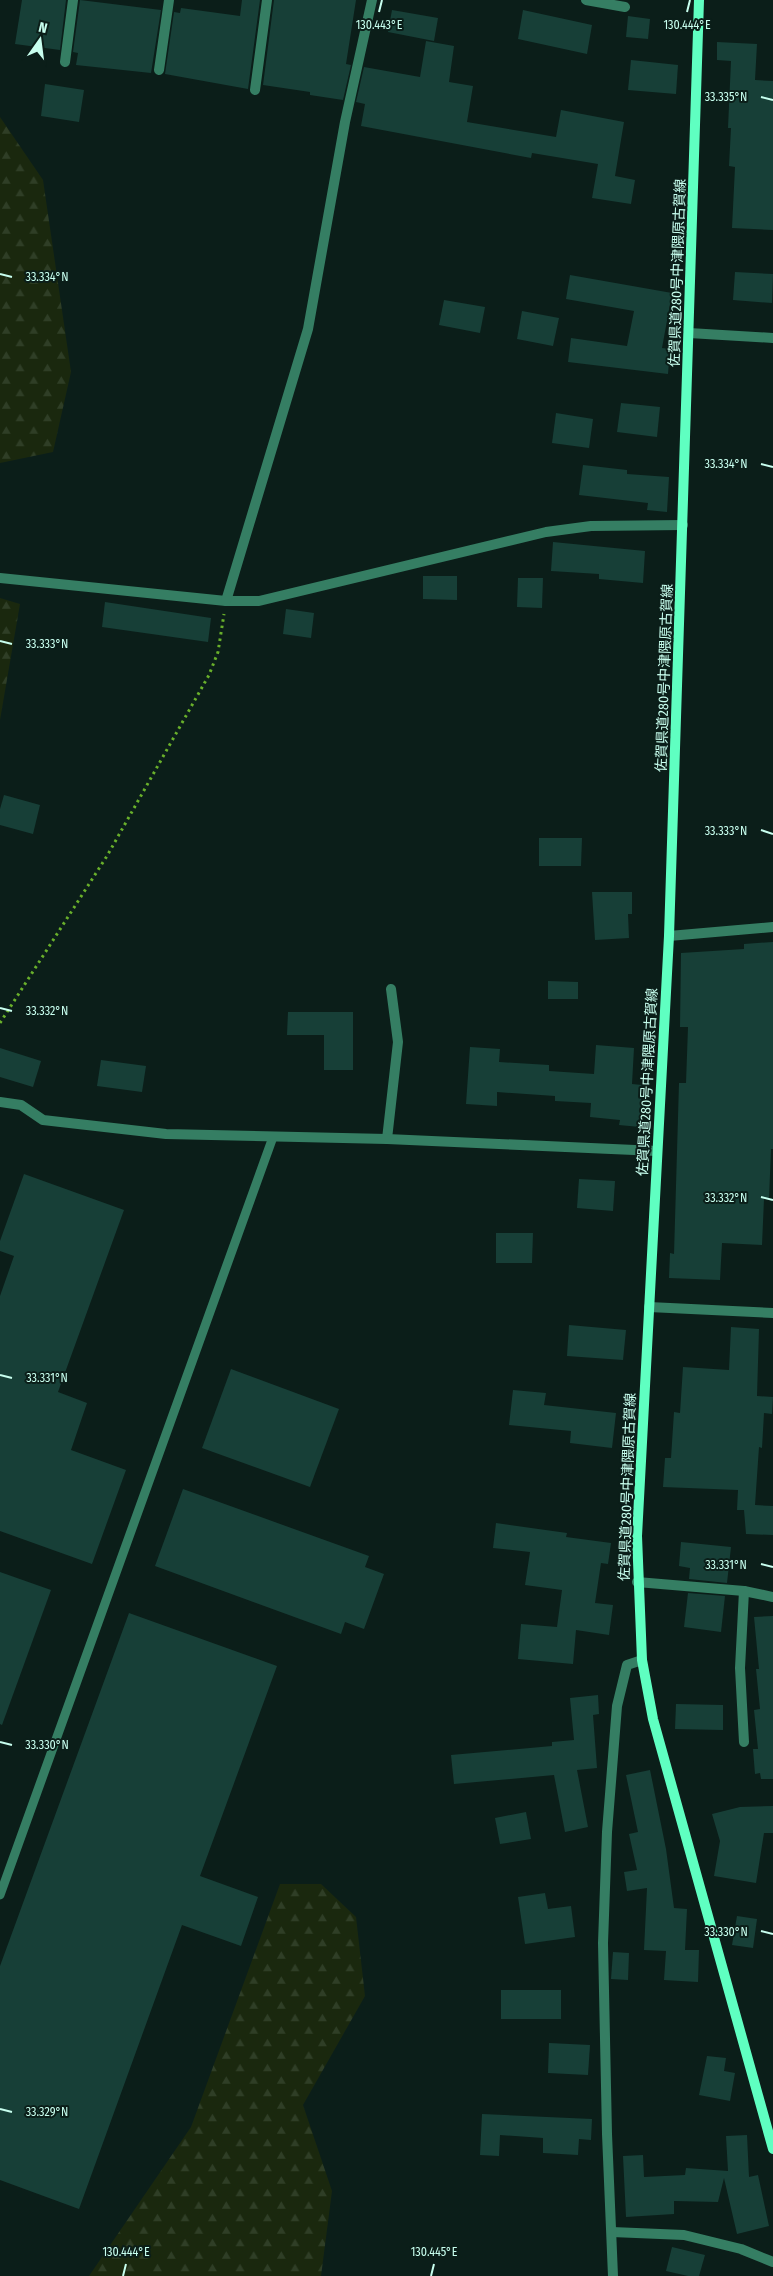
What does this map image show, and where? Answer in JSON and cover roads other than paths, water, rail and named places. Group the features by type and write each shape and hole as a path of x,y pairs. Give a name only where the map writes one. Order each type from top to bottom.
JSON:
{"main road":[{"name":"佐賀県道280号中津隈原古賀線","path":"699,0 669,936 637,1536 637,1582 642,1660 653,1719 773,2149"}],"street":[{"path":"65,62 73,0"},
{"path":"160,70 169,0"},
{"path":"255,90 267,0"},
{"path":"226,601 308,329 345,122 372,0"},
{"path":"586,0 625,7"},
{"path":"689,333 773,338"},
{"path":"0,578 226,601 259,601 546,532 591,526 683,525"},
{"path":"669,936 773,927"},
{"path":"387,1139 398,1042 391,988"},
{"path":"0,1102 21,1106 43,1120 166,1134 387,1139 657,1151"},
{"path":"649,1308 773,1312"},
{"path":"637,1582 744,1591 773,1597"},
{"path":"744,1591 740,1668 744,1742"},
{"path":"613,2276 606,2134 602,1943 607,1832 617,1706 627,1665 642,1660"},
{"path":"612,2232 684,2235 742,2249 773,2262"}],"lane":[{"path":"0,1895 273,1137"}]}
